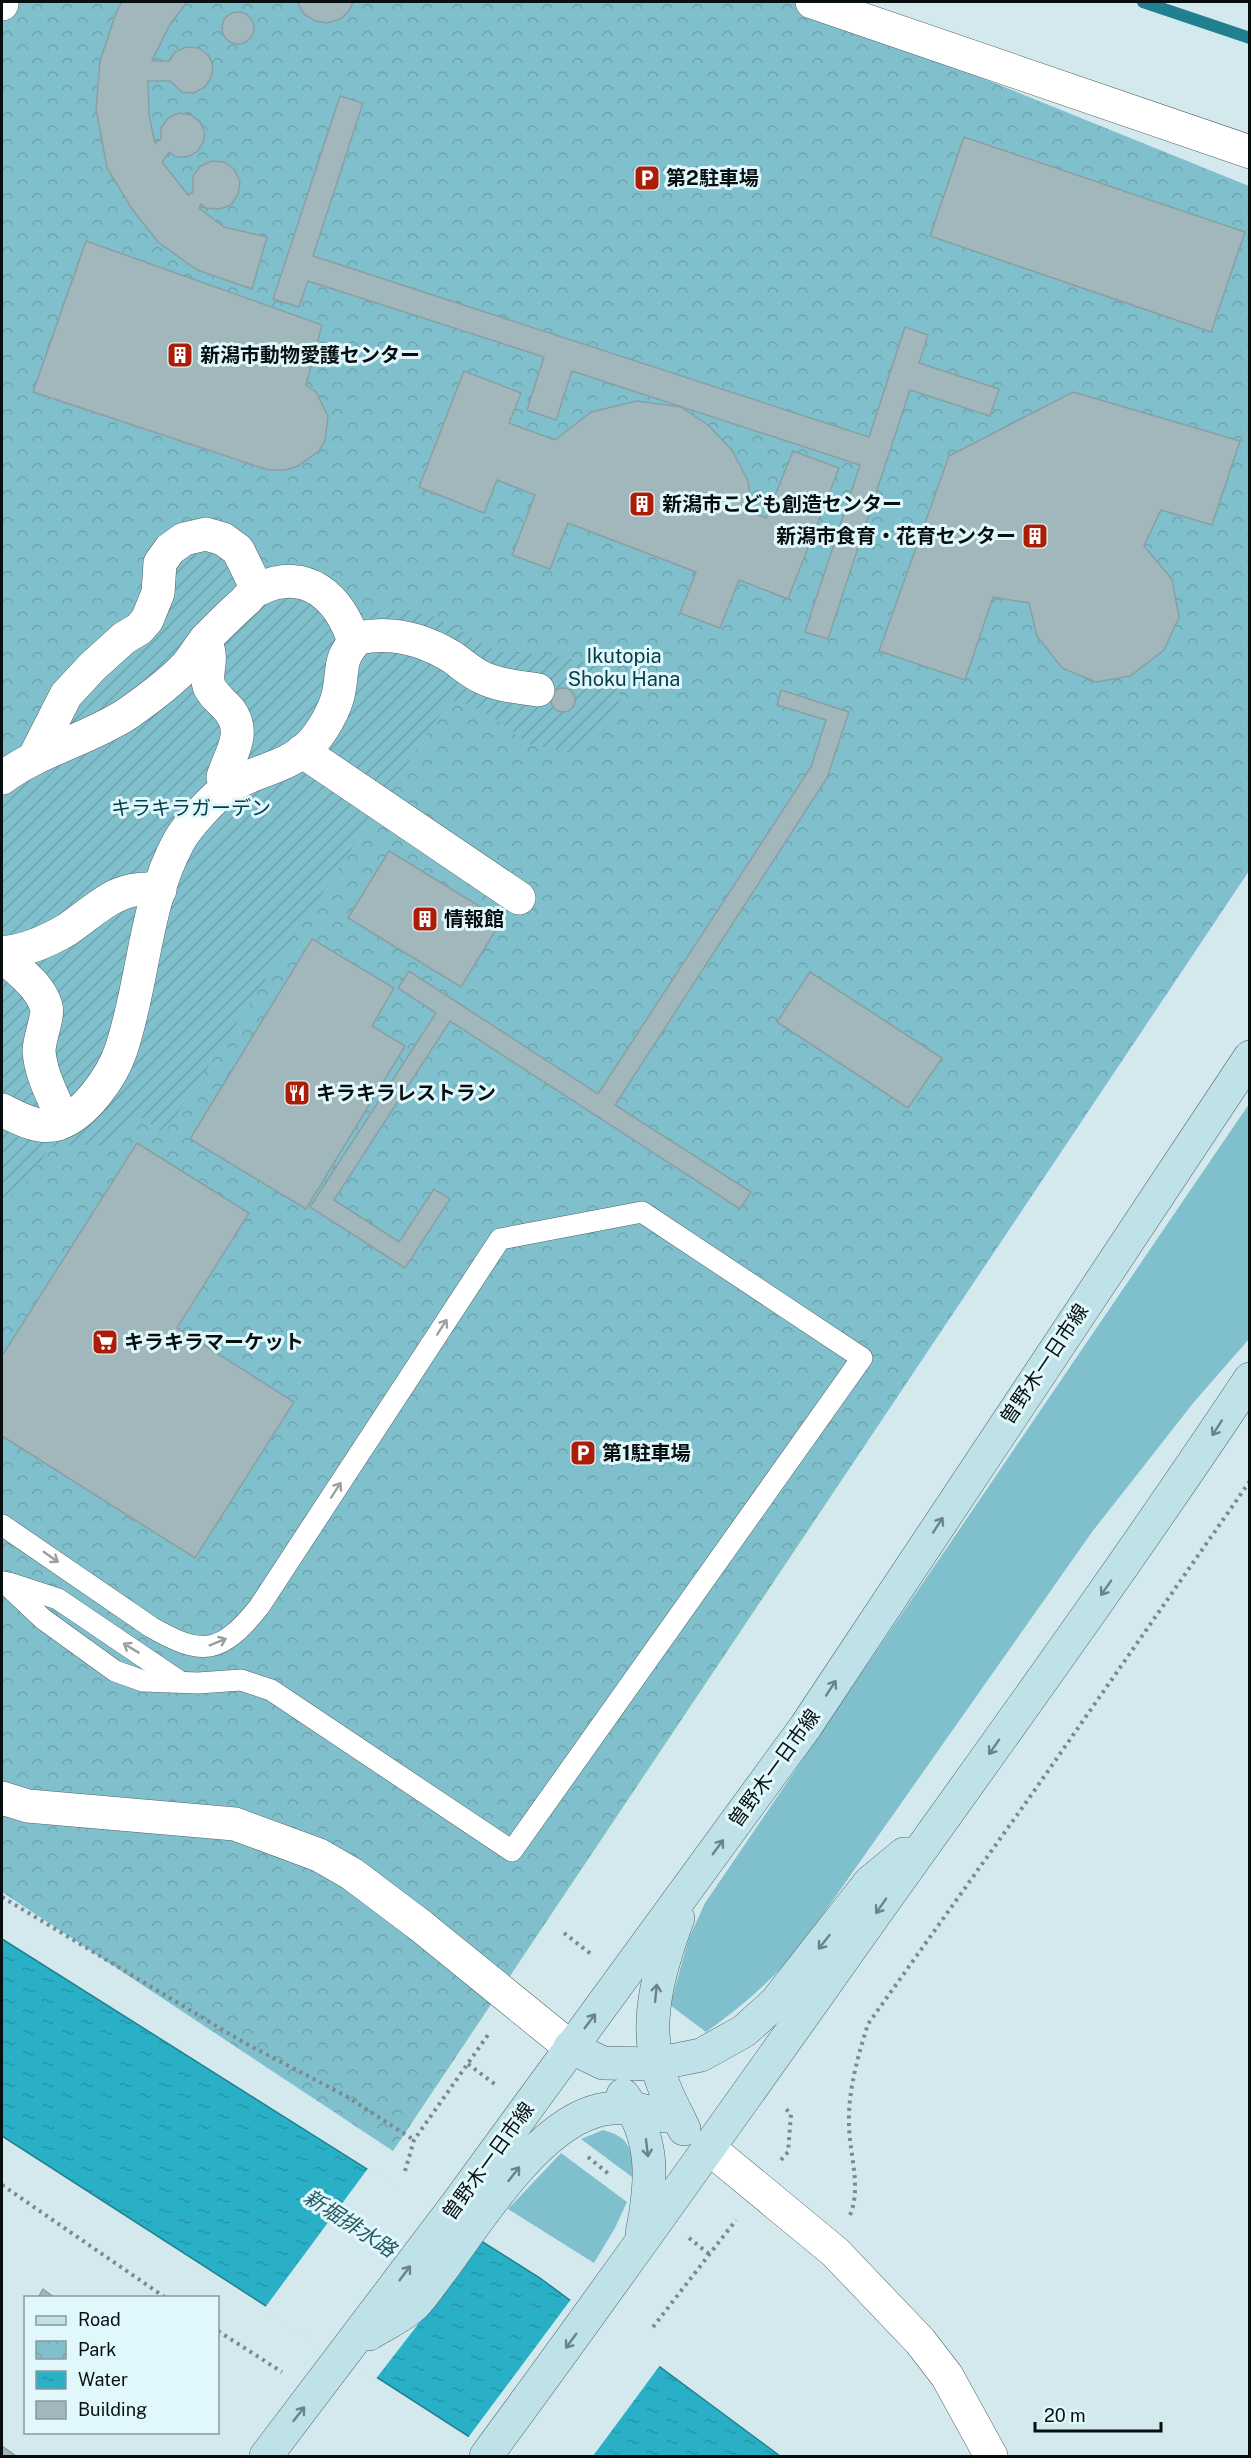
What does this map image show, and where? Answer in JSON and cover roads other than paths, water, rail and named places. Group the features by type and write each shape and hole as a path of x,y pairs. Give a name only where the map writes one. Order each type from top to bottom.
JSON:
{"main road":[{"name":"曽野木一日市線","path":"266,2457 333,2370 467,2212 570,2047 806,1726 1250,1057"},
{"path":"486,2457 640,2244 686,2131 938,1826 1250,1379"},
{"path":"570,2047 603,2063 656,2064 701,2055 744,2031 776,2002 870,1882 938,1826"},
{"path":"686,2131 656,2064 653,2023 658,1976 690,1885"},
{"path":"570,2047 611,2079 686,2131"},
{"path":"611,2079 634,2109 647,2142 650,2192 640,2244"},
{"path":"467,2212 524,2163 546,2139 568,2122 595,2111 634,2109 686,2131"}],"street":[{"path":"812,2 1250,152"},
{"path":"33,758 66,695 98,661 147,620 158,593 160,563 170,549 184,539 206,534 223,539 238,550 257,589"},
{"path":"2,778 33,758 96,731 127,713 186,665 205,640 257,589 291,581 309,584 322,590 337,607 349,626 354,642"},
{"path":"2,1110 35,1124 57,1124 76,1114 94,1097 121,1052 160,891 180,840 228,787 293,758 309,746 328,717 339,693 342,658 358,638 374,634 400,636 422,642 484,679 504,685 538,690"},
{"path":"205,640 210,650 209,686 237,722 238,736 235,750 223,777 228,787"},
{"path":"302,751 519,898"},
{"path":"2,954 52,938 108,898 144,888 160,891"},
{"path":"2,954 40,993 47,1009 39,1051 44,1078 63,1121"},
{"path":"2,1798 28,1806 235,1824 319,1855 352,1874 421,1926 570,2047"},
{"path":"686,2131 835,2252 920,2341 947,2376 991,2457"}],"lane":[{"path":"2,1526 165,1635 194,1647 215,1645 239,1632 259,1607 500,1239 642,1212 862,1358 512,1851 271,1690 241,1680 198,1683 143,1681 115,1671 43,1619 3,1581"},
{"path":"3,1581 58,1599 179,1681"}],"water":[{"name":"新堀排水路","path":"2,1939 540,2278 780,2456 499,2456 2,2136"}],"waterway":[{"path":"1143,2 1250,38"}],"place":[{"name":"第2駐車場","path":"647,178"},
{"name":"新潟市動物愛護センター","path":"180,355"},
{"name":"新潟市こども創造センター","path":"642,504"},
{"name":"新潟市食育・花育センター","path":"1035,536"},
{"name":"情報館","path":"425,919"},
{"name":"キラキラレストラン","path":"297,1093"},
{"name":"キラキラマーケット","path":"105,1342"},
{"name":"第1駐車場","path":"583,1453"}],"park label":[{"name":"Ikutopia Shoku Hana","path":"624,668"},
{"name":"キラキラガーデン","path":"191,808"}]}
